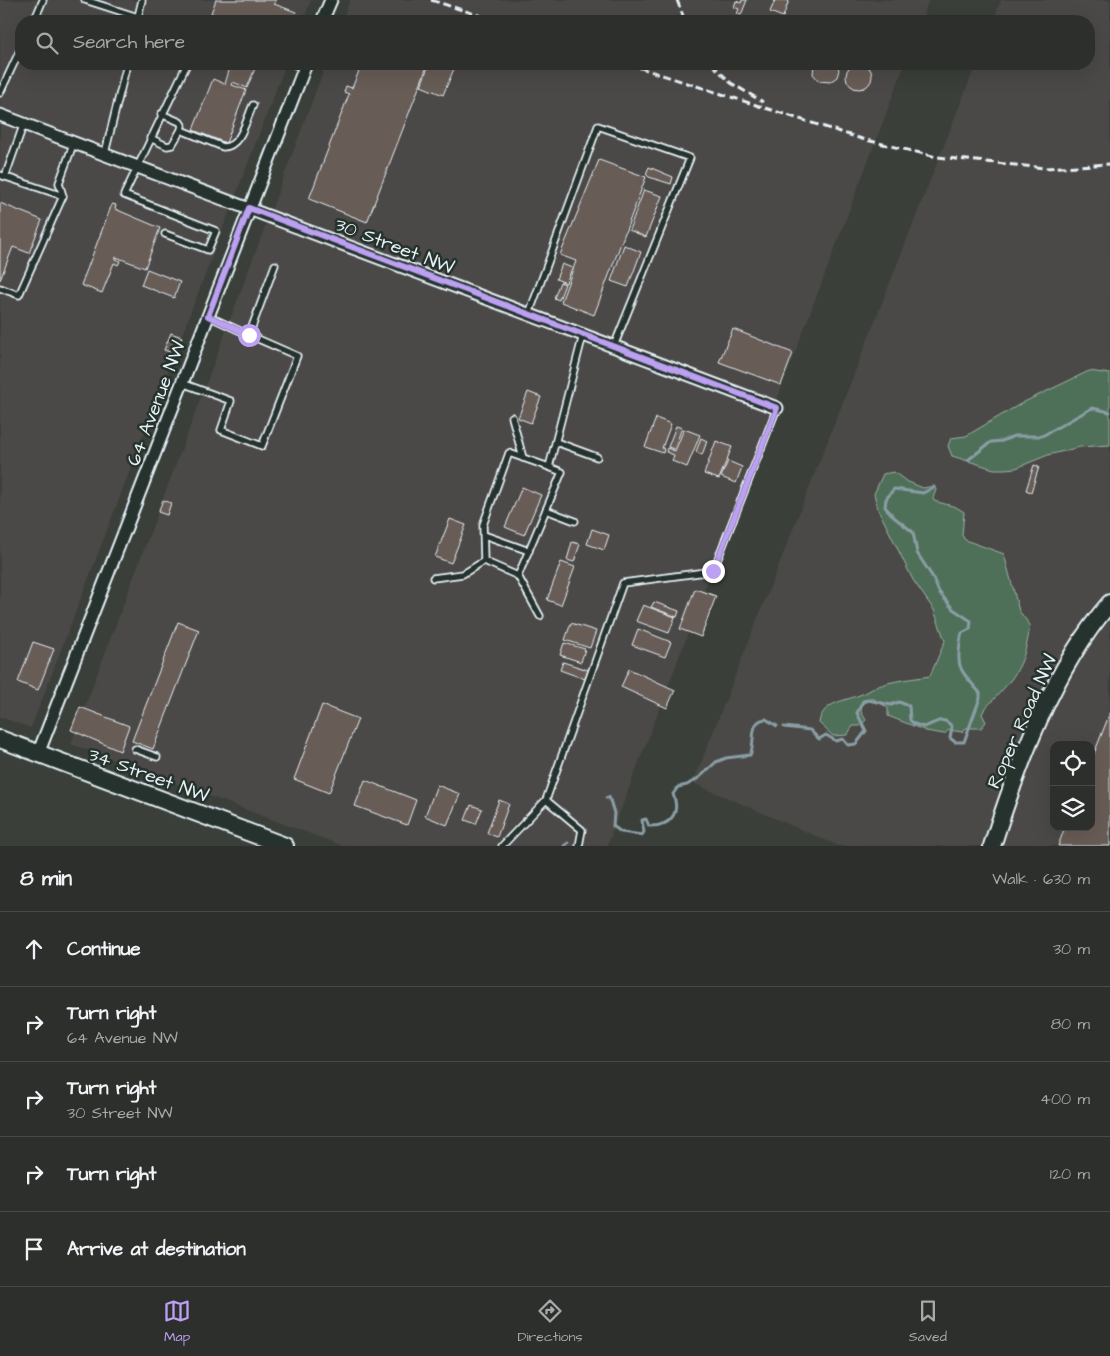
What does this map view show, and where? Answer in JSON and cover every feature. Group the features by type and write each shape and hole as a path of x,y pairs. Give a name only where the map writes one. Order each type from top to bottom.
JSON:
{"street":[{"path":"324,15 330,0"},
{"name":"64 Avenue NW","path":"38,754 303,70"},
{"name":"30 Street NW","path":"0,115 777,408"},
{"name":"Roper Road NW","path":"992,846 1004,807 1062,671 1093,622 1110,603"},
{"name":"34 Street NW","path":"0,740 285,846"},
{"name":"Roper Road NW","path":"982,846 1004,807"}],"lane":[{"path":"37,15 43,0"},
{"path":"85,0 127,15"},
{"path":"139,15 142,0"},
{"path":"0,93 15,61"},
{"path":"105,153 126,70"},
{"path":"165,234 208,250 216,231 124,195 136,166 184,70"},
{"path":"181,130 223,147 230,147 236,143 253,105"},
{"path":"150,138 167,146 172,145 181,130 182,125 180,122 161,114"},
{"path":"24,123 2,176 63,196"},
{"path":"529,314 598,126 690,158 614,346"},
{"path":"0,288 19,295 63,196 59,183 74,142"},
{"path":"249,335 275,265"},
{"path":"182,383 231,402 221,430 262,446 297,356 208,316"},
{"path":"549,467 583,335"},
{"path":"502,846 546,800 623,583 713,571 777,408"},
{"path":"512,417 523,458"},
{"path":"556,442 597,456"},
{"path":"484,560 483,525 509,454 562,472 518,576"},
{"path":"546,510 575,522"},
{"path":"484,535 529,551"},
{"path":"484,560 518,576 540,616"},
{"path":"433,578 462,574 484,560"},
{"path":"135,749 157,757"},
{"path":"546,800 582,830 579,846"}],"shaded area":[{"path":"0,0 311,0 305,15 15,15 15,70 284,70 31,728 0,717"},
{"path":"350,0 929,0 923,15 344,15"},
{"path":"1001,0 1110,0 1110,846 839,846 693,783 974,70 1095,70 1095,15 995,15"},
{"path":"324,70 903,70 607,846 343,846 71,744"}],"green space":[{"path":"1089,371 1110,374 1110,445 1080,447 1048,455 1016,468 1004,469 994,469 952,456 948,446 951,438 966,436 1022,403"},
{"path":"894,472 906,481 923,488 934,486 936,490 933,498 934,501 956,507 964,512 962,535 965,540 1004,554 1019,611 1030,625 1027,641 1016,673 984,710 982,714 986,722 981,728 966,728 962,732 949,730 944,734 926,731 888,716 888,708 872,698 862,705 861,712 866,720 860,726 853,726 847,735 833,736 819,723 825,710 836,703 882,685 930,676 945,641 934,610 913,580 878,509 874,494 883,474"}],"building":[{"path":"216,0 276,0 274,4 296,12 295,15 216,15 211,13"},
{"path":"742,0 747,0 741,15 737,14 739,9 734,7 736,1 741,3"},
{"path":"775,0 789,0 784,15 770,12"},
{"path":"229,70 254,70 247,88 233,82 232,85 246,90 226,143 193,130 213,79 225,84"},
{"path":"359,70 426,70 367,222 309,199 349,94 344,92 346,86 352,88"},
{"path":"427,70 453,70 443,95 421,86"},
{"path":"813,70 839,70 837,77 830,82 819,81 813,74"},
{"path":"848,70 871,71 871,81 864,88 854,88 847,81"},
{"path":"599,160 646,177 594,315 561,302 576,261 560,255"},
{"path":"649,167 673,177 671,184 649,177 646,174"},
{"path":"644,190 662,196 646,237 629,230"},
{"path":"0,203 42,220 29,253 13,247 0,280"},
{"path":"112,204 116,205 115,209 160,228 145,268 116,257 115,259 120,261 118,265 114,263 102,293 81,285"},
{"path":"624,245 641,252 628,287 611,281"},
{"path":"562,264 572,268 566,283 556,279"},
{"path":"147,269 180,282 174,298 141,285"},
{"path":"560,282 565,284 559,300 554,298"},
{"path":"733,329 793,353 781,385 719,362"},
{"path":"171,333 182,337 175,354 164,350"},
{"path":"528,392 541,397 531,423 518,418"},
{"path":"656,418 671,424 662,448 664,449 663,453 645,447"},
{"path":"676,426 682,428 674,449 668,447"},
{"path":"684,429 700,435 687,467 672,461 674,455 666,452 667,448 675,451"},
{"path":"701,438 707,441 702,455 696,452"},
{"path":"716,441 732,447 719,479 704,474"},
{"path":"728,461 742,467 736,483 721,477"},
{"path":"1034,465 1039,467 1031,492 1026,490"},
{"path":"522,487 541,495 524,535 505,527"},
{"path":"163,500 171,503 167,515 158,512"},
{"path":"450,519 466,525 451,563 435,557"},
{"path":"592,529 609,535 604,550 587,544"},
{"path":"572,542 580,544 574,562 567,560"},
{"path":"561,562 575,567 561,605 547,600"},
{"path":"695,589 716,596 701,637 680,629"},
{"path":"654,602 679,611 677,617 651,607"},
{"path":"643,605 675,617 669,633 636,621"},
{"path":"178,622 199,630 153,749 132,741"},
{"path":"571,623 596,631 590,648 565,640"},
{"path":"638,629 671,642 665,657 632,645"},
{"path":"33,642 54,649 38,690 18,682"},
{"path":"564,643 585,649 581,662 560,655"},
{"path":"563,662 588,670 585,679 560,670"},
{"path":"629,669 675,690 667,708 621,687"},
{"path":"322,705 358,719 329,793 294,779"},
{"path":"80,707 129,726 120,751 71,730"},
{"path":"1110,713 1110,846 1058,846 1064,831 1095,831 1095,751"},
{"path":"365,780 416,800 407,825 355,806"},
{"path":"437,785 460,794 447,825 425,816"},
{"path":"499,800 509,804 497,837 487,833"},
{"path":"471,805 482,809 476,824 465,820"}],"waterway":[{"path":"968,460 991,442 1002,441 1014,436 1042,436 1092,408 1110,412"},
{"path":"784,727 810,730 819,739 826,735 836,741 843,739 848,745 856,744 866,731 857,713 863,701 868,700 891,705 899,702 909,706 910,720 914,724 924,727 942,720 945,721 952,727 950,738 955,742 964,742 980,698 980,693 964,674 959,663 962,633 970,629 971,621 953,609 939,592 932,576 917,553 913,532 895,518 885,507 886,499 894,489 923,493 934,487"},
{"path":"606,798 609,797 614,813 613,826 621,832 642,835 644,832 642,820 646,819 649,826 656,826 672,818 676,807 673,794 678,787 687,785 700,777 716,762 726,758 750,755 755,728 760,720 766,719 777,726"},
{"path":"564,846 568,843"}],"railway":[{"path":"431,0 478,15"},
{"path":"677,0 683,15"},
{"path":"647,70 862,139 937,157 1045,168 1110,164"},
{"path":"718,70 731,83 763,102"}],"route":[{"path":"249,335 208,316 249,208 777,408 713,571"}]}
